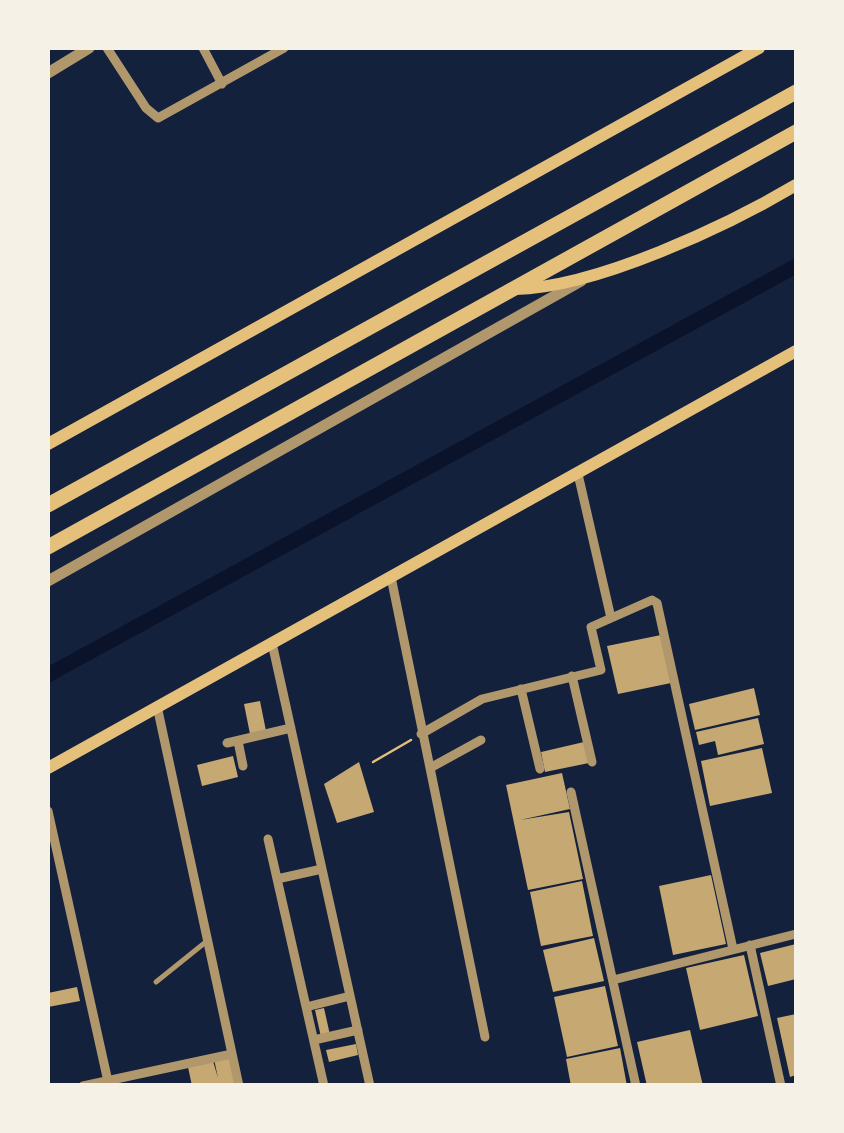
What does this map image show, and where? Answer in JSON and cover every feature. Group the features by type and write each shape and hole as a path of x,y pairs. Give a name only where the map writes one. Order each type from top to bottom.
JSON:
{"highway":[{"path":"48,506 796,92"},
{"path":"48,547 796,132"}],"main road":[{"path":"48,444 758,48"},
{"path":"514,289 581,281 759,207 796,185"},
{"path":"48,768 796,351"}],"street":[{"path":"48,71 89,48"},
{"path":"107,48 146,108 158,118 284,48"},
{"path":"202,48 222,84"},
{"path":"48,580 581,281"},
{"path":"578,474 610,618"},
{"path":"391,577 484,1038"},
{"path":"421,734 482,700 601,670 591,627 647,600 657,603 732,949"},
{"path":"272,644 370,1086"},
{"path":"572,676 592,762"},
{"path":"521,689 540,769"},
{"path":"157,706 239,1086"},
{"path":"243,766 232,742 291,728"},
{"path":"430,768 481,740"},
{"path":"571,792 636,1086"},
{"path":"48,810 108,1083"},
{"path":"268,838 324,1086"},
{"path":"277,878 322,868"},
{"path":"612,980 796,934"},
{"path":"750,944 781,1086"},
{"path":"306,1007 350,996"},
{"path":"314,1040 358,1030"},
{"path":"83,1086 232,1054"}],"lane":[{"path":"156,982 209,939"}],"path":[{"path":"373,762 421,734"}],"building":[{"path":"661,635 671,683 618,694 607,646"},
{"path":"754,688 760,715 695,730 689,704"},
{"path":"260,701 266,731 250,734 244,704"},
{"path":"758,718 764,744 718,755 715,741 699,745 696,732"},
{"path":"584,742 589,763 545,772 541,752"},
{"path":"762,748 772,793 710,806 701,761"},
{"path":"233,756 238,777 202,786 197,765"},
{"path":"359,762 374,812 337,823 324,784"},
{"path":"562,773 570,809 520,820 569,812 583,879 528,890 506,785"},
{"path":"711,875 726,944 673,955 659,886"},
{"path":"582,881 593,936 541,946 530,892"},
{"path":"594,938 604,981 553,992 543,950"},
{"path":"796,944 796,979 768,986 760,953"},
{"path":"744,955 758,1016 700,1030 686,968"},
{"path":"605,986 618,1046 567,1057 554,997"},
{"path":"77,987 80,1001 48,1007 48,993"},
{"path":"324,1008 330,1035 321,1037 315,1010"},
{"path":"796,1014 796,1075 790,1077 777,1018"},
{"path":"690,1030 703,1086 647,1086 637,1042"},
{"path":"356,1044 358,1055 329,1062 326,1050"},
{"path":"620,1048 627,1086 571,1086 566,1059"},
{"path":"230,1055 237,1086 192,1086 188,1067 213,1061 218,1078 214,1059"}],"waterway":[{"path":"48,675 796,266"}]}
